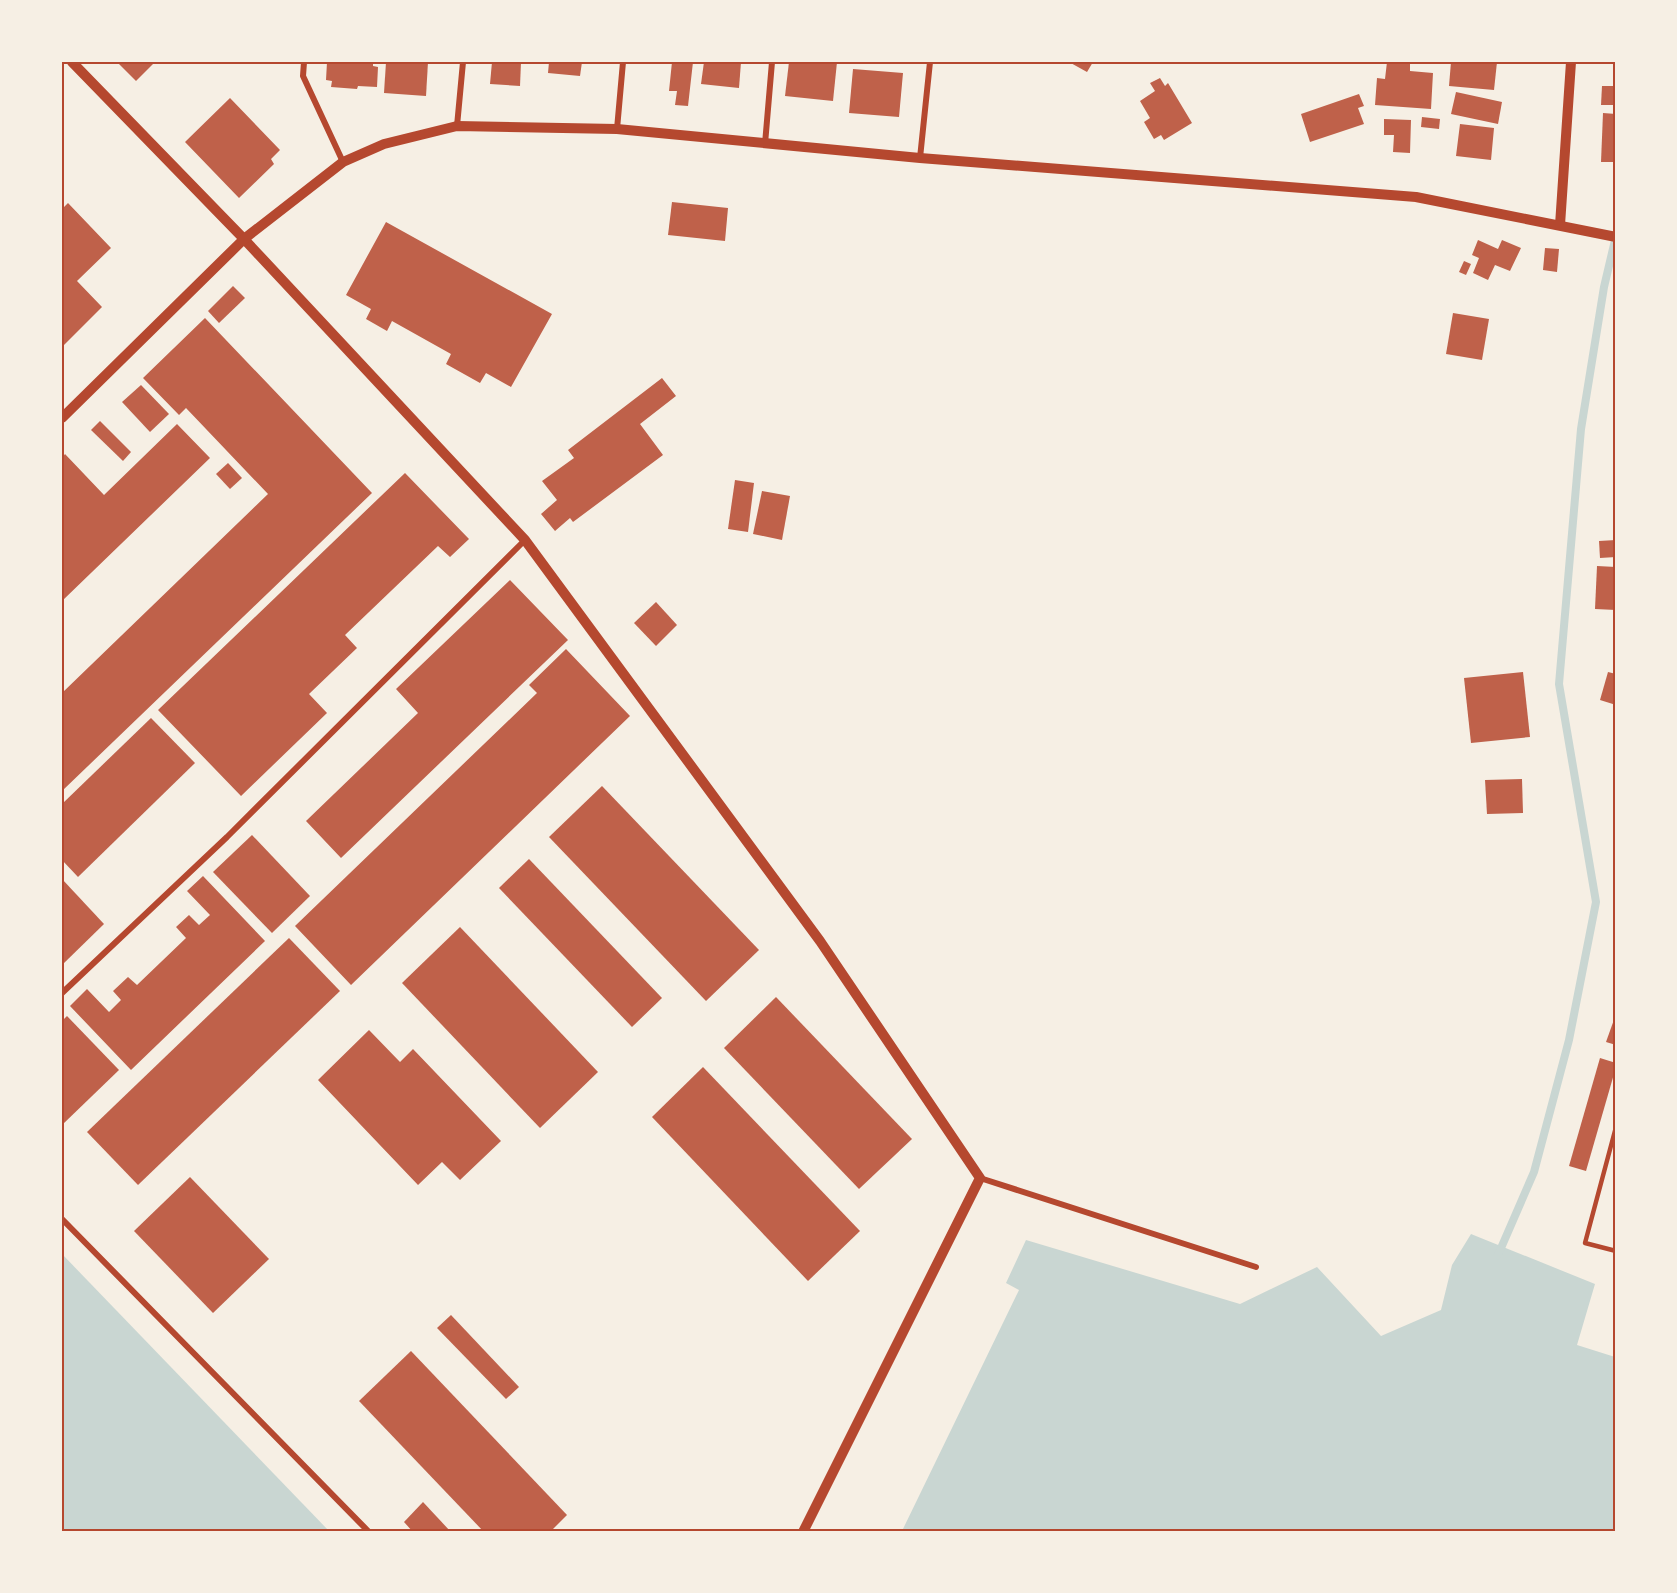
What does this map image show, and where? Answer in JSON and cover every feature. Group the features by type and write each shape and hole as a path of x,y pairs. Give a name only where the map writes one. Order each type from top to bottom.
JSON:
{"street":[{"path":"72,62 244,239 525,540 820,940 980,1178 1256,1267"},
{"path":"304,62 303,76 343,162"},
{"path":"457,126 463,62"},
{"path":"617,129 623,62"},
{"path":"765,144 772,62"},
{"path":"920,158 930,62"},
{"path":"1560,225 1571,62"},
{"path":"62,418 244,239 343,162 384,144 457,126 617,129 920,158 1416,197 1616,237"},
{"path":"62,993 226,837 525,540"},
{"path":"803,1532 980,1178"},
{"path":"62,1219 369,1532"}],"lane":[{"path":"1616,1127 1585,1243 1616,1251"}],"shaded area":[{"path":"1471,1234 1595,1284 1577,1345 1615,1357 1615,1531 902,1531 1019,1290 1006,1283 1026,1240 1240,1304 1317,1267 1381,1336 1441,1310 1452,1265"},
{"path":"62,1254 329,1531 62,1531"}],"building":[{"path":"117,62 155,62 136,81"},
{"path":"327,62 373,62 373,66 378,67 377,87 358,86 357,89 331,87 332,81 326,80"},
{"path":"386,62 428,62 426,96 384,93"},
{"path":"492,62 521,62 520,86 490,84"},
{"path":"549,62 582,62 580,76 548,73"},
{"path":"672,62 693,62 688,106 675,105 677,91 669,91"},
{"path":"704,62 741,62 739,88 701,84"},
{"path":"789,62 837,62 833,101 785,96"},
{"path":"1069,62 1093,62 1087,72"},
{"path":"1387,62 1410,64 1410,71 1433,73 1431,109 1375,105 1377,78 1385,79"},
{"path":"1451,62 1497,62 1494,90 1449,86"},
{"path":"853,69 903,73 899,117 849,113"},
{"path":"1160,78 1165,86 1168,83 1192,123 1164,140 1161,135 1154,139 1144,122 1150,118 1140,101 1155,91 1150,83"},
{"path":"1602,86 1616,86 1616,105 1601,105"},
{"path":"1456,92 1502,102 1498,124 1451,114"},
{"path":"1359,94 1364,106 1358,108 1364,124 1310,142 1301,114"},
{"path":"230,98 280,150 271,159 274,164 239,198 185,142"},
{"path":"1603,113 1616,114 1614,162 1601,162"},
{"path":"1422,117 1440,119 1439,129 1421,127"},
{"path":"1384,119 1411,120 1410,153 1393,152 1394,135 1384,135"},
{"path":"1460,124 1494,128 1491,160 1456,156"},
{"path":"672,202 728,208 725,241 668,235"},
{"path":"68,203 111,248 77,281 102,307 62,347 62,209"},
{"path":"386,222 552,314 511,387 486,373 480,383 446,364 451,354 392,321 387,331 366,319 371,309 346,295"},
{"path":"1478,240 1498,249 1502,240 1521,248 1510,271 1495,265 1488,280 1473,273 1479,258 1472,255"},
{"path":"1545,248 1559,249 1557,272 1543,270"},
{"path":"1464,261 1471,264 1466,275 1459,272"},
{"path":"233,286 245,298 219,323 208,311"},
{"path":"1453,313 1489,319 1482,360 1446,354"},
{"path":"205,318 372,493 62,791 62,693 268,494 186,408 179,415 143,378"},
{"path":"662,378 676,396 640,424 663,455 573,522 570,518 555,531 541,514 557,500 542,481 574,458 568,450"},
{"path":"141,385 169,414 150,432 122,402"},
{"path":"100,421 131,452 123,461 91,430"},
{"path":"177,424 210,458 62,601 62,458 65,454 104,495"},
{"path":"228,463 242,478 230,489 216,474"},
{"path":"405,473 469,539 450,557 438,546 345,635 357,648 309,694 327,713 241,796 158,710"},
{"path":"735,480 754,483 748,532 728,529"},
{"path":"762,491 790,496 782,540 753,534"},
{"path":"1616,540 1616,557 1600,558 1599,541"},
{"path":"1597,566 1616,567 1616,610 1595,609"},
{"path":"510,580 568,640 341,858 306,821 418,713 396,689"},
{"path":"656,602 677,625 656,646 634,623"},
{"path":"566,649 630,716 351,985 295,926 537,693 529,685"},
{"path":"1523,672 1530,737 1471,743 1464,678"},
{"path":"1608,672 1616,674 1616,705 1600,700"},
{"path":"151,718 195,763 78,877 62,860 62,804"},
{"path":"1522,779 1523,813 1487,814 1485,780"},
{"path":"602,786 759,950 706,1001 549,837"},
{"path":"252,835 310,896 272,933 213,872"},
{"path":"529,859 662,998 632,1027 499,888"},
{"path":"203,876 265,941 131,1070 70,1006 87,989 109,1012 121,1000 113,991 128,977 137,985 186,938 176,927 189,915 199,925 210,915 187,891"},
{"path":"62,879 104,924 62,965"},
{"path":"460,927 598,1072 540,1128 402,983"},
{"path":"289,938 340,991 138,1185 87,1132"},
{"path":"776,997 912,1139 859,1189 724,1048"},
{"path":"1616,1014 1616,1045 1606,1042"},
{"path":"67,1016 119,1070 62,1125 62,1021"},
{"path":"369,1030 400,1062 413,1049 501,1141 460,1180 442,1162 418,1185 318,1080"},
{"path":"1600,1058 1616,1063 1616,1067 1586,1171 1569,1166"},
{"path":"703,1067 860,1231 808,1281 652,1117"},
{"path":"190,1177 269,1259 213,1313 134,1231"},
{"path":"451,1315 519,1387 506,1399 437,1328"},
{"path":"411,1351 567,1515 550,1532 484,1532 359,1401"},
{"path":"423,1502 451,1532 413,1532 404,1522"}],"waterway":[{"path":"1498,1255 1534,1172 1569,1040 1596,902 1559,684 1581,429 1604,287 1616,236"}]}
